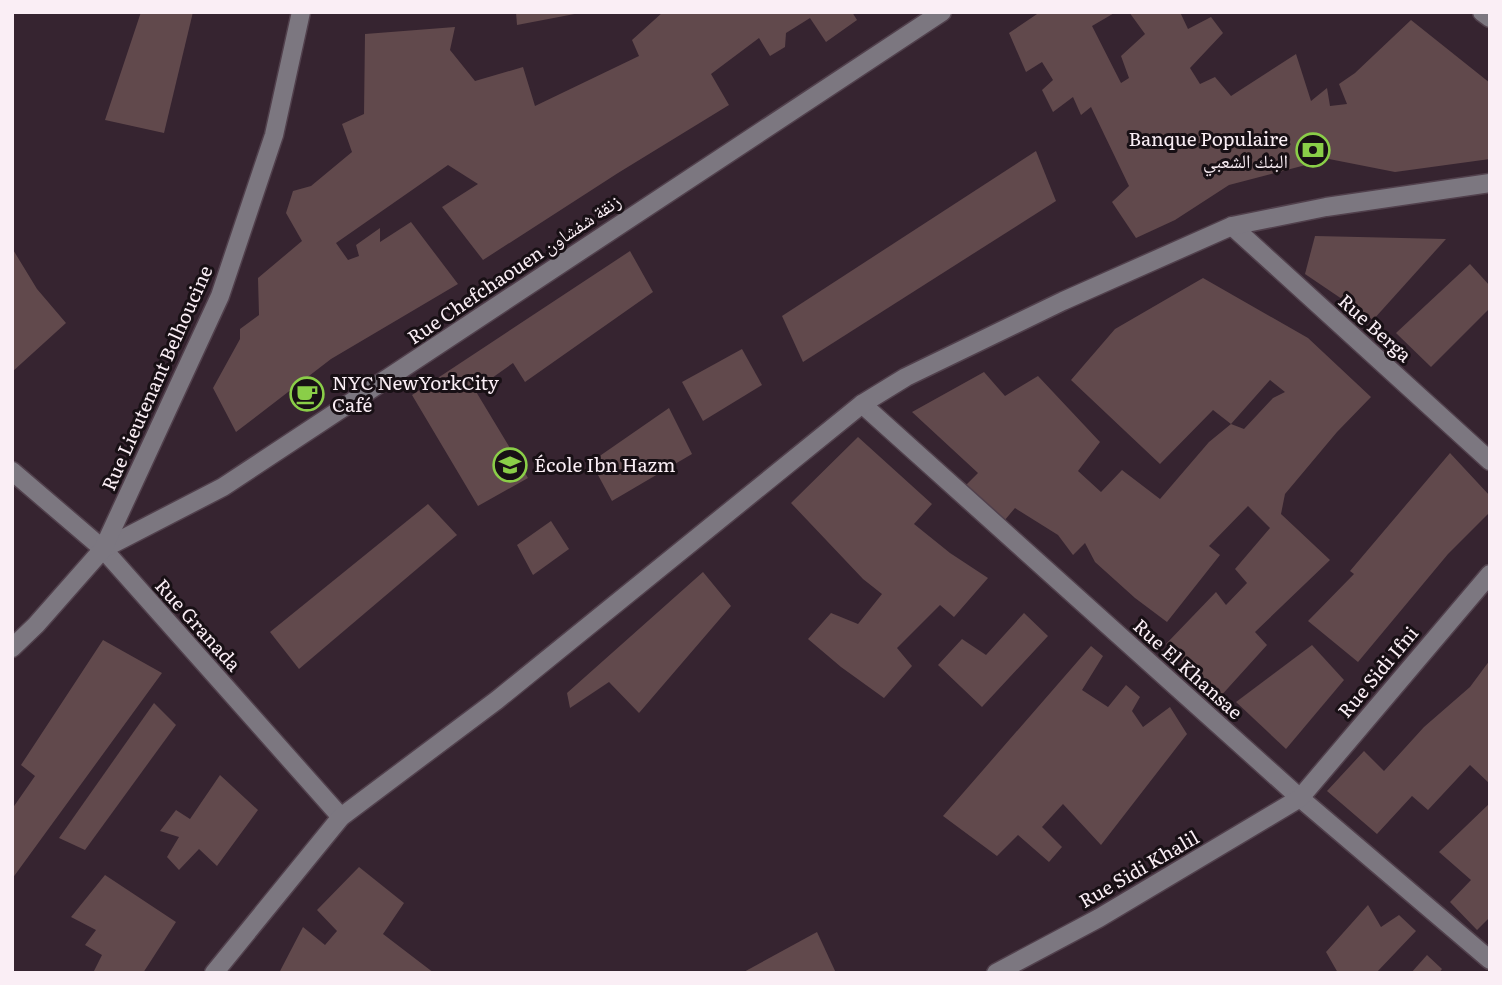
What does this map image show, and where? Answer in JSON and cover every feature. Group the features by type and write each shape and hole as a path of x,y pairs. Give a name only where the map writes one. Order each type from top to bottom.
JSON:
{"street":[{"name":"Rue Lieutenant Belhoucine","path":"12,648 36,625 103,549 220,296 274,135 301,12"},
{"name":"Rue Chefchaouen زنقة شفشاون","path":"103,549 223,487 943,12"},
{"path":"1482,12 1490,18"},
{"path":"214,973 341,817 497,700 862,404 906,377 1051,307 1232,226 1326,206 1490,183"},
{"name":"Rue Berga","path":"1232,226 1490,461"},
{"name":"Rue El Khansae","path":"862,404 1300,798 1490,960"},
{"name":"Rue Granada","path":"12,471 103,549 341,817"},
{"name":"Rue Sidi Ifni","path":"1300,798 1490,574"},
{"name":"Rue Sidi Khalil","path":"996,973 1099,918 1300,798"}],"building":[{"path":"141,12 193,12 164,133 105,120"},
{"path":"516,12 585,12 517,25"},
{"path":"663,12 852,12 857,20 826,42 810,18 786,33 785,47 770,56 759,38 711,74 729,105 483,260 442,207 478,184 448,165 336,243 348,260 359,256 356,245 380,228 380,242 411,222 458,284 331,359 236,432 213,388 240,339 240,329 259,315 258,278 302,241 286,213 293,191 311,186 352,152 342,124 364,114 365,34 455,27 450,50 475,81 523,67 535,106 639,56 632,40"},
{"path":"1040,12 1116,12 1092,26 1121,83 1129,78 1121,56 1145,34 1129,12 1180,12 1188,29 1211,17 1223,33 1190,68 1200,84 1215,77 1231,96 1296,54 1311,101 1327,88 1330,106 1347,104 1339,84 1355,73 1411,20 1490,83 1490,159 1395,172 1329,159 1229,185 1175,220 1136,238 1112,202 1129,186 1091,107 1081,115 1073,97 1053,112 1042,90 1053,80 1042,62 1026,72 1009,33"},
{"path":"1036,151 1056,201 803,362 782,316"},
{"path":"1315,236 1446,239 1373,320 1305,274"},
{"path":"12,248 37,289 66,323 12,372"},
{"path":"630,251 653,292 525,382 513,363 475,390 528,478 478,506 412,395"},
{"path":"1470,264 1490,286 1490,308 1431,367 1396,333"},
{"path":"1203,278 1308,338 1371,397 1337,432 1285,494 1281,514 1330,560 1255,632 1267,645 1219,698 1166,644 1216,592 1226,605 1247,583 1235,569 1270,528 1248,506 1209,546 1220,555 1167,622 1095,562 1085,543 1073,555 1058,535 1015,508 1004,521 965,486 978,473 912,412 984,372 1005,396 1038,376 1100,442 1078,471 1101,492 1122,470 1160,499 1209,442 1231,424 1213,410 1160,464 1071,380 1115,329","holes":["1270,380 1285,392 1273,398 1244,429 1231,424"]},
{"path":"742,349 762,385 703,421 682,382"},
{"path":"669,408 692,454 612,501 591,462"},
{"path":"858,437 932,504 914,524 950,553 988,578 954,617 940,605 897,648 912,666 884,698 808,639 831,613 858,624 882,594 863,579 791,503"},
{"path":"1450,453 1490,496 1490,512 1448,554 1358,662 1308,621 1354,574 1350,571"},
{"path":"428,504 457,535 299,669 270,632"},
{"path":"551,521 569,549 533,575 517,545"},
{"path":"703,572 731,606 639,713 609,682 570,708 567,693"},
{"path":"1024,613 1048,636 982,707 938,665 962,639 986,655"},
{"path":"103,640 162,673 12,879 12,809 35,776 21,765"},
{"path":"1312,645 1344,680 1286,749 1236,702"},
{"path":"1091,646 1103,656 1082,690 1108,707 1126,685 1140,697 1132,711 1143,727 1170,707 1187,734 1101,845 1063,804 1042,827 1062,847 1049,862 1018,835 997,856 943,816"},
{"path":"1490,660 1490,784 1470,765 1428,810 1412,796 1377,834 1327,791 1364,751 1384,771 1424,727 1470,687"},
{"path":"154,703 176,725 85,850 59,838"},
{"path":"220,775 258,810 217,866 199,849 179,870 167,857 179,837 160,831 176,810 190,819"},
{"path":"1490,803 1490,917 1477,930 1450,902 1471,880 1439,852"},
{"path":"359,867 404,903 383,934 434,973 279,973 303,927 325,945 337,931 317,910"},
{"path":"105,875 176,922 143,973 93,973 102,955 85,945 96,930 71,917"},
{"path":"1368,905 1381,927 1399,915 1416,931 1376,973 1338,973 1326,952"},
{"path":"817,932 836,973 742,973"},
{"path":"1427,955 1442,969 1439,973 1411,973"}],"place":[{"name":"Banque Populaire البنك الشعبي","path":"1313,150"},
{"name":"NYC NewYorkCity Café","path":"307,394"},
{"name":"École Ibn Hazm","path":"510,465"}]}
